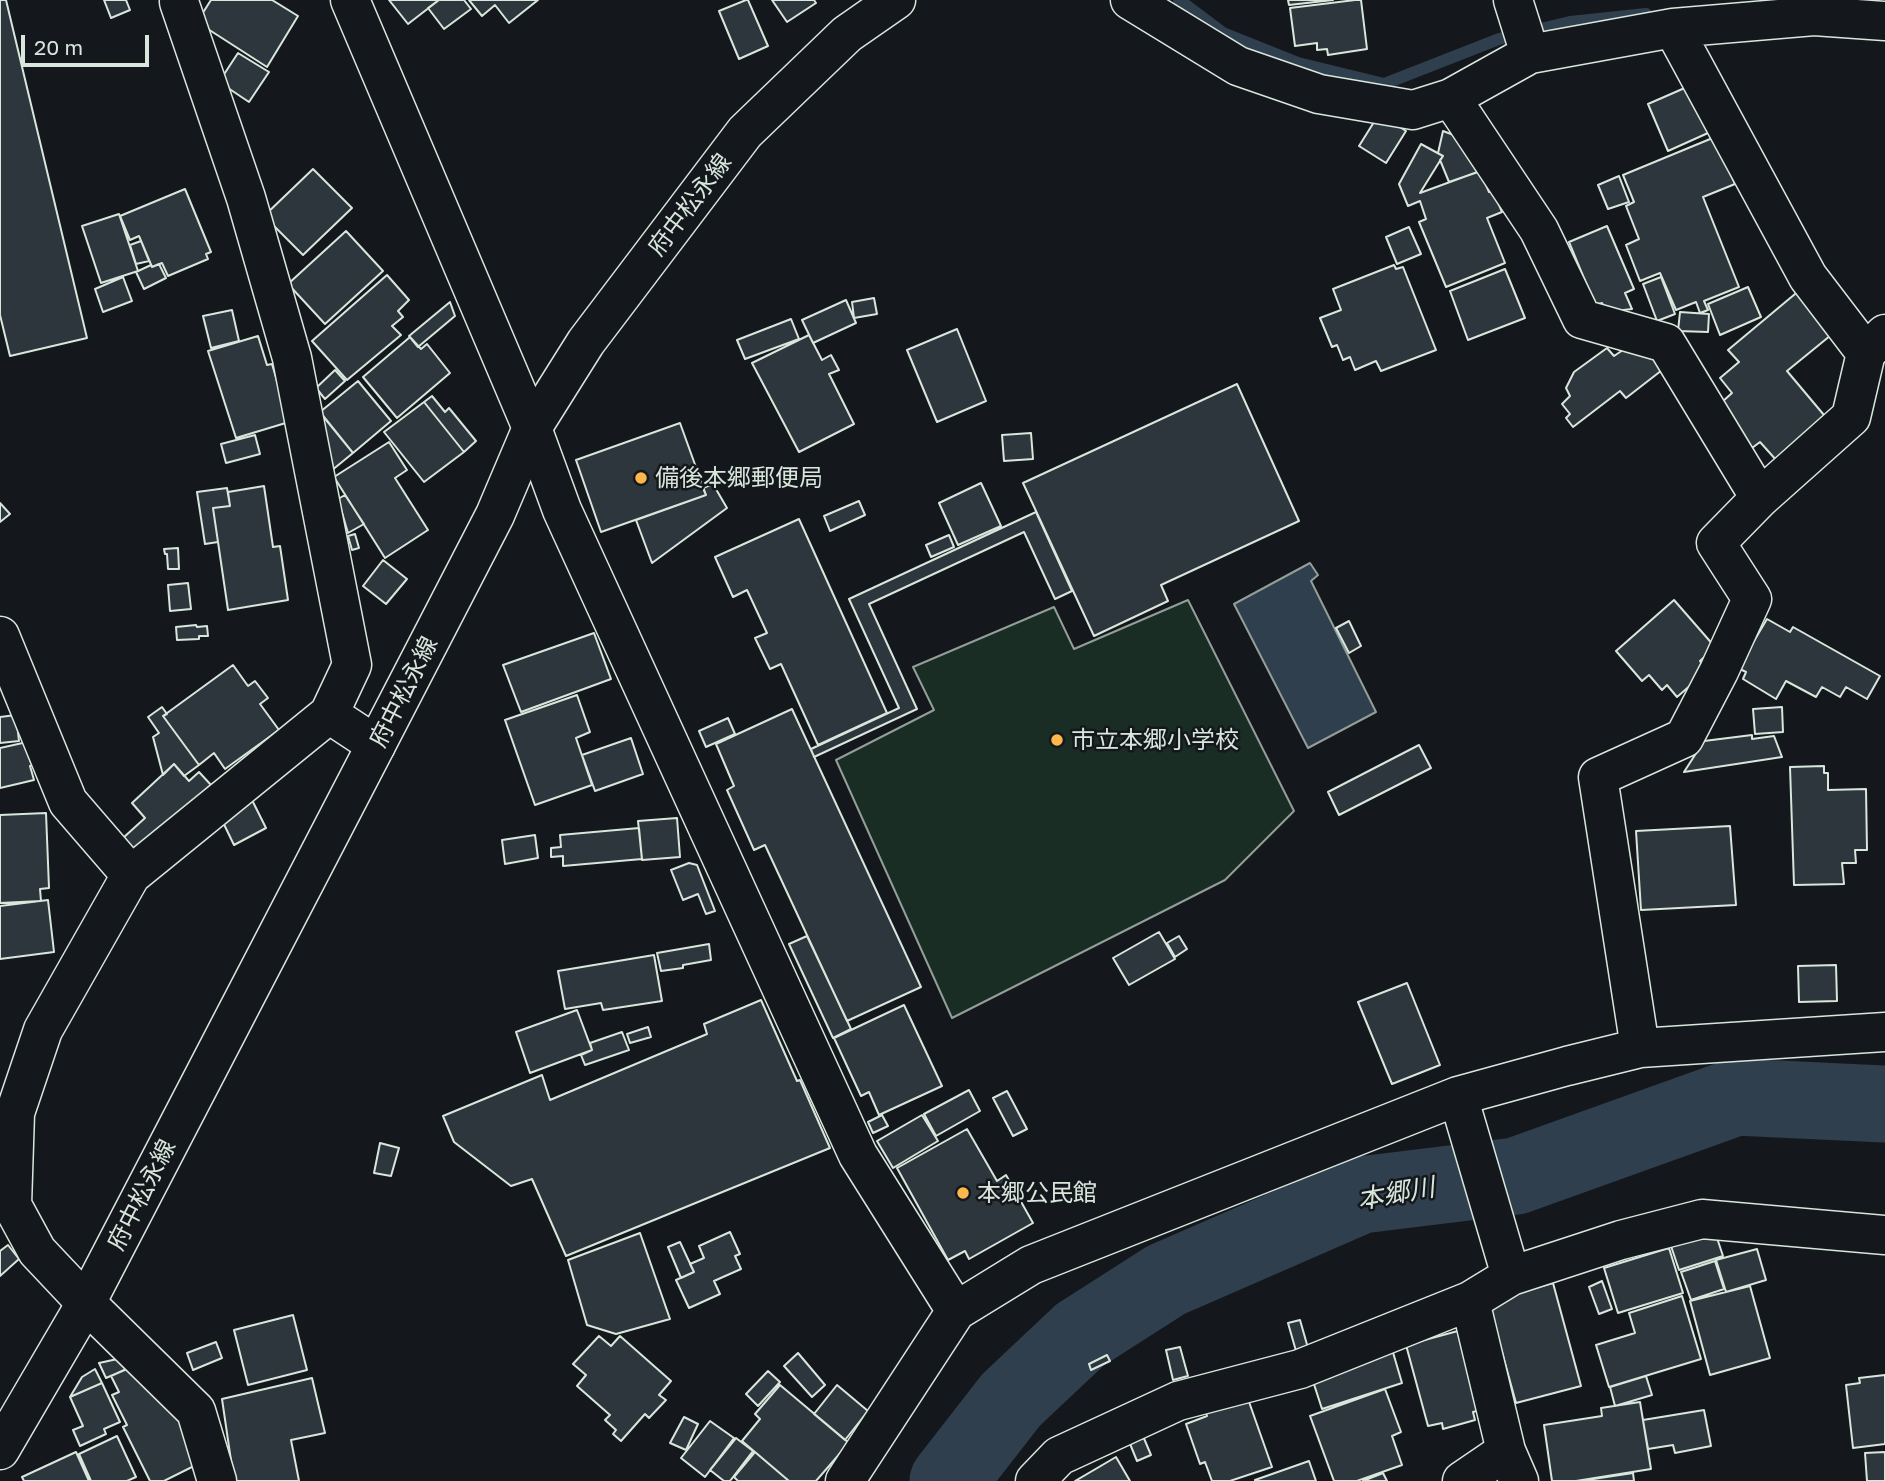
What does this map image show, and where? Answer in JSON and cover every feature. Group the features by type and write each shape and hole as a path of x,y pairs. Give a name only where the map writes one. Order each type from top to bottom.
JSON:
{"street":[{"path":"350,0 532,428 562,510 858,1154 956,1311"},
{"name":"府中松永線","path":"0,1450 86,1303 495,514 532,428 586,342 745,132 847,34 897,0"},
{"path":"1130,0 1238,66 1319,94 1413,110 1451,98 1530,54 1673,29 1814,16 1885,22"},
{"path":"1513,0 1530,54"},
{"path":"178,1 246,198 292,358 352,665 329,715 131,875 43,1030 15,1114 12,1205 37,1251 195,1411 217,1481"},
{"path":"1640,1048 1598,777 1684,738 1752,599 1716,543 1760,498 1851,417 1875,344 1808,277 1673,29"},
{"path":"1451,98 1539,230 1582,319 1666,343 1760,498"},
{"path":"0,636 68,802 131,875"},
{"path":"329,715 376,745"},
{"path":"847,1480 956,1311 1031,1265 1458,1096 1567,1066 1640,1048 1885,1032"},
{"path":"1458,1096 1508,1266"},
{"path":"1035,1481 1059,1456 1178,1401 1300,1369 1470,1301 1508,1266 1702,1219 1885,1235"},
{"path":"1462,1481 1512,1466 1470,1301"}],"green space":[{"path":"1188,600 1294,811 1225,880 952,1018 836,760 934,710 913,667 1054,607 1074,649"}],"water":[{"path":"1310,563 1318,575 1311,581 1376,712 1308,748 1234,604"}],"building":[{"path":"0,0 6,0 87,338 10,356 0,315"},
{"path":"104,0 126,0 130,10 111,18"},
{"path":"211,0 272,0 298,16 267,67 197,22"},
{"path":"389,0 439,0 408,24"},
{"path":"439,0 464,0 471,9 444,29 428,8"},
{"path":"469,0 538,0 509,23 495,5 482,16"},
{"path":"746,0 768,46 739,59 719,11"},
{"path":"772,0 814,0 816,3 787,22"},
{"path":"1288,0 1333,0 1289,5"},
{"path":"1361,0 1367,49 1328,55 1327,49 1317,50 1317,43 1295,46 1290,8"},
{"path":"238,53 269,72 249,102 219,82"},
{"path":"1687,87 1708,133 1668,151 1648,104"},
{"path":"1379,114 1406,131 1386,163 1359,146"},
{"path":"1443,131 1467,140 1478,172 1449,182 1440,160 1443,156 1438,153"},
{"path":"1715,137 1735,184 1703,197 1739,287 1704,301 1708,310 1700,313 1696,302 1676,310 1660,273 1640,281 1626,245 1639,239 1626,206 1634,202 1623,175"},
{"path":"1421,144 1443,156 1420,193 1480,171 1489,192 1493,190 1502,212 1487,218 1505,263 1446,287 1419,222 1426,219 1420,201 1408,206 1399,184"},
{"path":"313,169 352,208 303,255 264,216"},
{"path":"1619,176 1629,202 1608,209 1598,185"},
{"path":"185,189 211,252 206,254 208,259 168,276 162,263 152,267 139,236 130,240 120,216"},
{"path":"119,214 138,271 101,283 82,226"},
{"path":"1607,226 1634,289 1625,293 1632,309 1606,312 1602,303 1595,305 1569,242"},
{"path":"1409,227 1421,254 1397,264 1386,237"},
{"path":"346,231 383,271 325,324 288,284"},
{"path":"141,241 149,261 136,264 130,245"},
{"path":"159,264 166,278 144,289 136,272"},
{"path":"1394,265 1396,269 1403,267 1436,350 1381,371 1376,361 1355,370 1350,357 1343,360 1337,345 1332,347 1320,318 1341,310 1333,289"},
{"path":"1505,269 1525,318 1468,340 1450,291"},
{"path":"387,275 409,300 398,311 403,317 392,326 401,335 347,380 312,341"},
{"path":"123,277 132,301 103,312 95,289"},
{"path":"1661,277 1675,314 1657,321 1643,284"},
{"path":"1748,287 1761,317 1720,335 1708,304"},
{"path":"1801,289 1836,331 1787,371 1829,421 1777,461 1760,442 1752,448 1722,402 1732,393 1720,378 1739,362 1728,350"},
{"path":"874,298 877,314 854,318 852,302"},
{"path":"846,300 856,323 813,343 802,320"},
{"path":"450,302 455,316 418,347 409,336"},
{"path":"232,310 239,341 211,348 203,316"},
{"path":"1680,312 1709,314 1708,332 1678,331"},
{"path":"791,319 799,339 745,359 737,340"},
{"path":"957,329 986,401 937,422 907,350"},
{"path":"809,335 822,360 831,355 839,370 829,374 854,424 799,452 752,363"},
{"path":"258,336 267,365 272,364 289,422 236,438 208,351"},
{"path":"410,337 421,349 427,344 450,373 397,418 363,377"},
{"path":"1638,340 1666,367 1626,398 1620,391 1573,427 1566,418 1570,414 1562,404 1570,396 1566,388 1574,372 1607,348 1614,356"},
{"path":"335,370 345,381 325,399 316,388"},
{"path":"358,381 391,421 353,453 320,412"},
{"path":"1237,384 1299,521 1161,585 1168,601 1094,636 1023,483"},
{"path":"432,396 445,412 449,408 476,441 464,452 424,402"},
{"path":"424,402 464,452 424,482 384,432"},
{"path":"318,410 353,453 331,471"},
{"path":"680,423 706,495 601,532 576,460"},
{"path":"1031,433 1033,459 1004,461 1002,435"},
{"path":"255,435 260,454 226,463 221,444"},
{"path":"389,442 407,470 395,478 428,530 385,558 334,477"},
{"path":"981,483 1001,526 958,545 939,503"},
{"path":"713,484 727,508 652,563 636,520 706,495 703,488"},
{"path":"264,486 273,547 280,546 288,600 228,610 213,508 230,506 228,492"},
{"path":"227,488 230,506 213,508 218,542 205,544 197,492"},
{"path":"345,495 364,524 348,533 338,499"},
{"path":"859,501 865,515 830,531 824,516"},
{"path":"0,503 10,514 0,522"},
{"path":"1036,512 1072,591 1055,599 1024,532 869,604 917,709 814,757 811,749 899,708 849,599"},
{"path":"799,519 887,713 818,745 781,664 770,669 755,638 767,633 747,590 733,597 715,557"},
{"path":"355,534 359,548 352,550 348,536"},
{"path":"949,535 954,547 931,557 926,545"},
{"path":"178,548 179,569 168,569 164,549"},
{"path":"383,560 407,579 386,604 363,586"},
{"path":"188,583 191,609 170,611 168,585"},
{"path":"1674,600 1715,647 1700,661 1708,670 1677,697 1667,685 1662,690 1649,675 1642,681 1616,651"},
{"path":"1767,619 1790,632 1793,627 1880,676 1867,699 1846,687 1840,697 1822,687 1816,697 1786,681 1776,699 1743,679 1746,672 1738,668"},
{"path":"1349,621 1361,646 1349,653 1336,628"},
{"path":"207,626 208,636 177,640 176,627"},
{"path":"594,633 611,679 521,712 503,665"},
{"path":"233,665 248,686 255,681 268,698 260,704 279,730 225,769 214,753 199,765 163,716"},
{"path":"577,695 590,732 576,738 592,785 535,805 505,720"},
{"path":"162,707 167,714 163,716 199,765 184,776 174,764 163,775 153,737 159,733 148,717"},
{"path":"1782,707 1783,732 1755,734 1753,709"},
{"path":"792,709 921,987 847,1021 765,845 754,850 727,790 734,786 716,744"},
{"path":"16,715 19,741 0,743 0,717"},
{"path":"728,718 735,734 706,747 699,731"},
{"path":"1752,735 1752,739 1774,736 1782,757 1684,772 1704,741"},
{"path":"631,738 643,774 595,791 582,755"},
{"path":"27,742 34,765 30,766 34,780 0,788 0,748"},
{"path":"1419,745 1431,768 1339,815 1328,792"},
{"path":"174,764 189,781 199,772 211,785 136,853 123,838 145,818 132,803"},
{"path":"1824,766 1824,773 1828,773 1828,790 1866,789 1867,850 1855,850 1856,863 1842,863 1844,884 1794,885 1790,767"},
{"path":"251,798 266,828 234,845 219,814"},
{"path":"46,813 49,888 40,889 41,901 0,903 0,815"},
{"path":"677,818 680,857 642,860 638,821"},
{"path":"1730,826 1736,905 1641,910 1636,831"},
{"path":"639,828 642,859 563,866 563,856 551,857 551,848 561,847 560,835"},
{"path":"535,835 538,858 505,864 502,840"},
{"path":"689,863 697,865 715,911 706,914 698,894 683,900 671,870"},
{"path":"48,900 54,952 0,959 0,906"},
{"path":"1159,932 1175,959 1129,985 1113,958"},
{"path":"807,936 851,1029 833,1038 789,944"},
{"path":"1179,936 1187,949 1175,957 1167,943"},
{"path":"709,944 711,960 661,971 657,953"},
{"path":"654,955 662,1001 603,1010 601,1003 565,1009 558,971"},
{"path":"1836,965 1837,1001 1799,1002 1798,966"},
{"path":"1407,983 1440,1065 1392,1084 1358,1002"},
{"path":"761,1000 830,1148 566,1256 532,1179 511,1186 454,1142 443,1116 542,1075 550,1100 707,1034 704,1024"},
{"path":"904,1005 942,1086 879,1115 869,1092 861,1096 834,1038"},
{"path":"577,1010 592,1050 530,1073 516,1032"},
{"path":"648,1027 651,1037 630,1043 627,1034"},
{"path":"622,1032 629,1050 585,1065 581,1055 592,1050 590,1043"},
{"path":"969,1090 980,1111 936,1136 924,1114"},
{"path":"1007,1091 1027,1129 1013,1136 993,1098"},
{"path":"882,1115 888,1126 873,1133 868,1122"},
{"path":"922,1115 938,1141 893,1168 877,1141"},
{"path":"967,1129 997,1181 1006,1175 1033,1223 969,1259 965,1251 948,1260 897,1168"},
{"path":"380,1143 399,1148 391,1176 374,1173"},
{"path":"1713,1226 1723,1256 1679,1270 1667,1234"},
{"path":"730,1232 740,1254 735,1256 741,1269 714,1281 720,1294 689,1308 676,1280 694,1272 690,1264 704,1258 699,1246"},
{"path":"640,1233 670,1319 616,1334 587,1325 568,1260"},
{"path":"680,1242 694,1272 681,1278 668,1247"},
{"path":"8,1245 19,1259 0,1276 0,1251"},
{"path":"1669,1248 1683,1293 1618,1313 1604,1268"},
{"path":"1757,1249 1766,1280 1726,1292 1716,1260"},
{"path":"1715,1261 1724,1289 1691,1300 1681,1272"},
{"path":"1602,1281 1612,1309 1599,1314 1589,1287"},
{"path":"1553,1283 1581,1386 1516,1403 1488,1301"},
{"path":"1750,1286 1770,1358 1710,1375 1690,1301"},
{"path":"1682,1296 1701,1359 1609,1387 1596,1345 1635,1333 1629,1313"},
{"path":"293,1315 307,1370 248,1385 234,1330"},
{"path":"1300,1320 1308,1348 1296,1351 1288,1323"},
{"path":"1469,1328 1491,1407 1473,1412 1475,1420 1443,1429 1442,1423 1428,1426 1406,1345"},
{"path":"599,1336 611,1346 620,1336 671,1381 659,1395 666,1400 649,1418 645,1414 621,1441 613,1434 616,1430 605,1420 610,1415 577,1386 586,1375 573,1364"},
{"path":"216,1342 222,1358 193,1370 187,1353"},
{"path":"1180,1347 1188,1376 1173,1380 1166,1350"},
{"path":"1392,1349 1402,1383 1322,1409 1311,1375"},
{"path":"798,1353 825,1385 812,1397 784,1366"},
{"path":"1107,1355 1110,1361 1091,1370 1089,1364"},
{"path":"122,1358 127,1369 106,1378 99,1363"},
{"path":"133,1366 164,1390 202,1462 164,1481 150,1481 123,1427 127,1425 112,1395 119,1392 111,1376"},
{"path":"95,1369 102,1383 70,1397 82,1377"},
{"path":"768,1371 780,1382 758,1406 746,1394"},
{"path":"1885,1375 1885,1444 1853,1448 1846,1385 1860,1383 1859,1378"},
{"path":"1646,1376 1652,1395 1615,1406 1610,1387"},
{"path":"312,1378 325,1433 291,1440 299,1481 234,1481 222,1399"},
{"path":"102,1383 120,1422 104,1429 106,1434 80,1446 73,1430 83,1426 70,1397"},
{"path":"780,1385 849,1443 816,1481 789,1481 742,1441 760,1419 755,1414"},
{"path":"837,1385 868,1411 845,1440 814,1414"},
{"path":"1385,1389 1401,1432 1392,1436 1402,1465 1357,1481 1334,1481 1310,1416"},
{"path":"1248,1399 1272,1467 1230,1481 1212,1481 1205,1462 1200,1464 1186,1424 1207,1416 1206,1413"},
{"path":"1640,1402 1651,1469 1576,1481 1552,1481 1544,1425 1602,1416 1601,1408"},
{"path":"1704,1410 1711,1446 1675,1453 1673,1445 1648,1449 1643,1420"},
{"path":"684,1417 698,1424 686,1450 670,1443"},
{"path":"710,1421 734,1438 705,1477 681,1458"},
{"path":"1140,1429 1151,1455 1137,1461 1126,1434"},
{"path":"117,1436 136,1477 127,1481 91,1481 79,1454"},
{"path":"736,1438 753,1451 730,1481 724,1481 710,1470"},
{"path":"76,1452 89,1481 24,1481 22,1477"},
{"path":"755,1452 789,1481 738,1481 734,1477"},
{"path":"1885,1452 1885,1481 1867,1481 1865,1453"},
{"path":"1116,1457 1130,1481 1075,1481"},
{"path":"1309,1461 1316,1481 1255,1481 1255,1480"},
{"path":"1383,1473 1387,1481 1363,1481"},
{"path":"1633,1473 1634,1481 1580,1481"}],"waterway":[{"path":"1179,0 1223,33 1298,63 1384,84 1499,39 1570,22 1646,14"},
{"name":"本郷川","path":"948,1481 1011,1400 1080,1335 1166,1280 1361,1195 1516,1176 1736,1097 1885,1104"}],"place":[{"name":"備後本郷郵便局","path":"641,478"},
{"name":"市立本郷小学校","path":"1057,740"},
{"name":"本郷公民館","path":"963,1193"}]}
